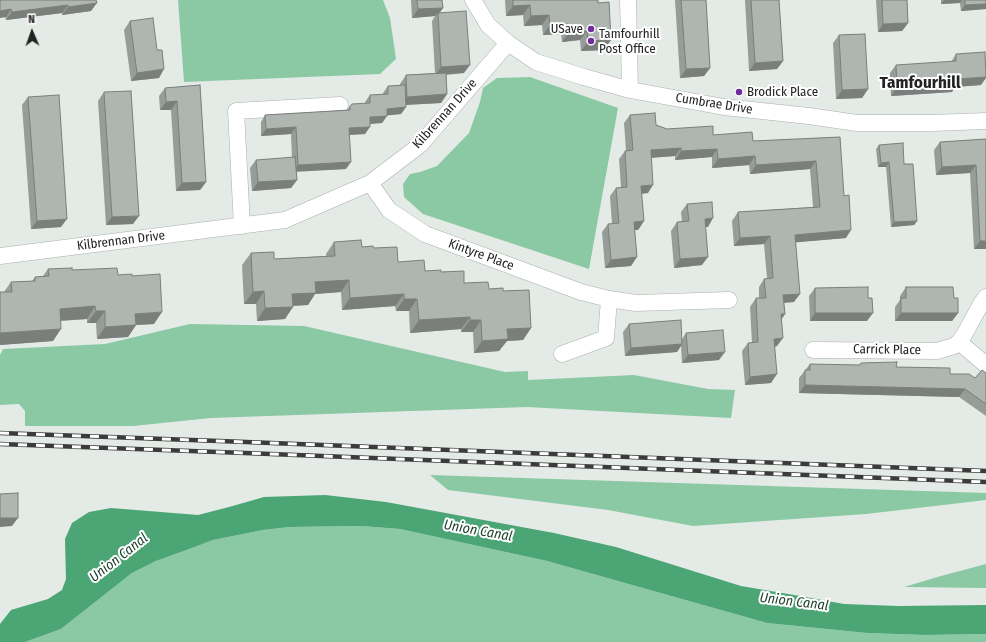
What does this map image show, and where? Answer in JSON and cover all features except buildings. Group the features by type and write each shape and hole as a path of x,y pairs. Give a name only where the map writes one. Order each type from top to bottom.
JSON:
{"street":[{"name":"Cumbrae Drive","path":"473,0 488,25 508,43 536,62 630,90 724,107 809,116 857,123 932,123 986,120"},
{"path":"628,0 630,90"},
{"name":"Kilbrennan Drive","path":"0,256 285,220 370,183 420,145 508,43"},
{"path":"242,226 236,111 340,105"},
{"name":"Kintyre Place","path":"370,183 389,210 425,234 581,292 609,300 636,303 729,300"},
{"path":"986,297 959,342 986,365"},
{"path":"562,354 606,338 609,300"},
{"name":"Carrick Place","path":"813,350 937,351 954,346 959,342"}],"shaded area":[{"path":"178,0 383,0 390,18 396,59 380,74 184,82"},
{"path":"530,77 618,108 589,269 423,214 404,197 403,184 410,174 437,166 469,133 480,102 483,88 497,78"},
{"path":"190,324 304,326 505,372 528,371 528,380 634,375 708,389 735,390 731,418 527,407 211,418 133,426 25,426 25,411 19,404 0,405 0,355 3,349 105,344"},
{"path":"430,475 986,493 986,500 866,514 693,526 608,510 448,490"},
{"path":"361,526 400,529 547,561 767,623 867,633 925,635 986,634 986,642 25,642 61,629 132,573 156,561 189,548 213,540 263,530 289,527"},
{"path":"986,564 986,588 904,587 941,576"}],"water":[{"name":"Union Canal","path":"325,495 386,502 554,533 616,547 741,586 844,604 898,606 986,605 986,634 925,635 867,633 767,623 547,561 400,529 361,526 289,527 263,530 213,540 156,561 132,573 61,629 25,642 0,642 0,624 11,610 48,599 62,590 66,579 65,539 72,523 89,512 111,508 198,515 264,497"}],"railway":[{"path":"0,433 986,471"},
{"path":"0,444 986,482"}],"place":[{"name":"USave","path":"591,29"},
{"name":"Tamfourhill Post Office","path":"591,41"},
{"name":"Brodick Place","path":"739,92"}],"district":[{"name":"Tamfourhill","path":"920,83"}]}
